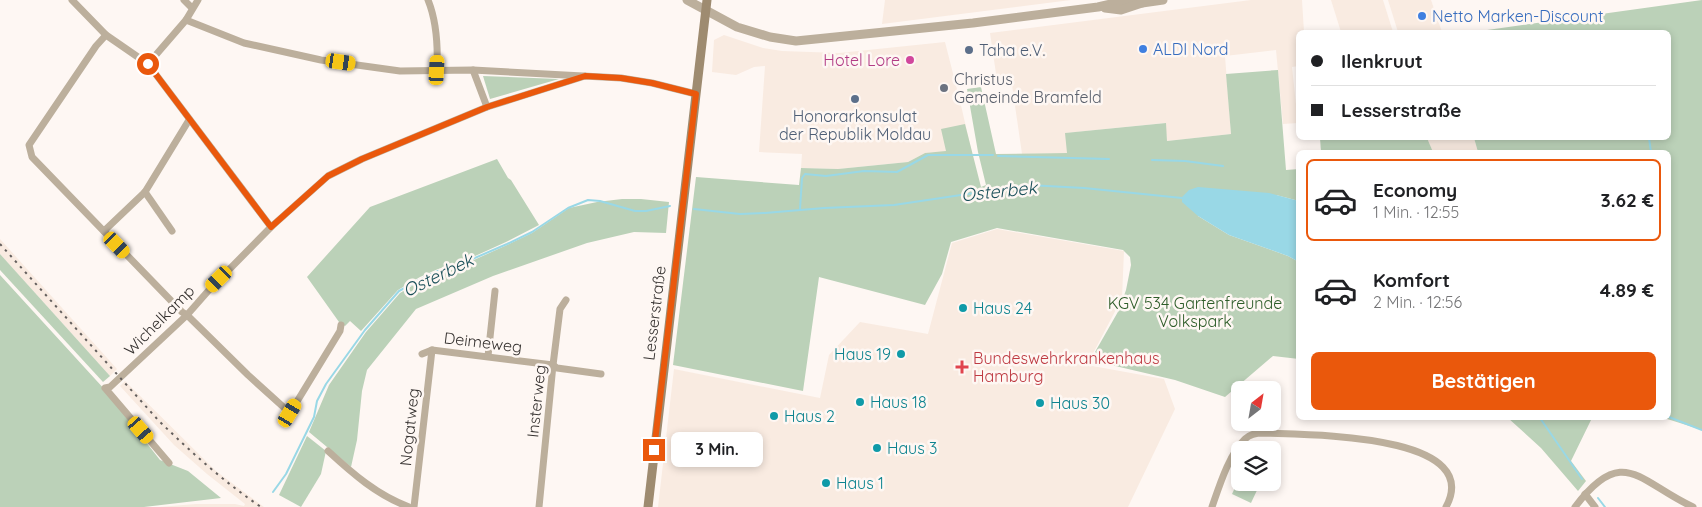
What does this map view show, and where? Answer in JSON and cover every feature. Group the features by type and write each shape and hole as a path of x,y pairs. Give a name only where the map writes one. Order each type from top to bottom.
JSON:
{"main road":[{"name":"Lesserstraße","path":"648,507 706,5"}],"street":[{"path":"72,0 106,35 148,64 271,227"},
{"path":"184,0 192,8"},
{"path":"148,64 186,20 198,0"},
{"path":"428,0 438,43 437,70"},
{"path":"687,0 706,5 726,22 750,32 777,39 796,41 893,32 1098,7 1120,2 1142,3 1163,0"},
{"path":"186,20 244,43 321,60 400,71 473,70 621,78 652,83 696,94"},
{"path":"106,35 96,46 29,145 32,157 182,312 290,413 340,331 341,325"},
{"path":"473,70 487,107"},
{"name":"Wichelkamp","path":"169,463 105,388 110,387 187,315 271,227 328,176 362,159 487,107 585,76"},
{"path":"104,231 145,192 189,120"},
{"path":"145,192 172,231"},
{"path":"488,356 495,291"},
{"name":"Insterweg","path":"540,507 560,309 566,300"},
{"name":"Deimeweg","path":"422,354 432,350 488,356 600,374"},
{"name":"Nogatweg","path":"414,507 432,350"},
{"path":"1212,507 1230,461 1240,444 1254,433 1263,432 1367,440 1412,449 1436,461 1450,476 1452,488 1446,507"},
{"path":"328,451 352,473 378,492 409,507"},
{"path":"1575,507 1596,482 1607,475 1621,471 1635,474 1693,507"},
{"path":"1585,494 1595,507"}],"shaded area":[{"path":"885,0 1071,0 882,24"},
{"path":"1251,0 1302,0 1304,30 1296,30 1296,66 1292,67 1296,123 1283,124 1276,50 1225,56 1231,134 1167,141 1165,123 1066,133 1068,153 1022,154 1012,85 998,87 990,33"},
{"path":"1331,0 1383,0 1392,30 1340,30"},
{"path":"1388,0 1431,0 1441,30 1397,30"},
{"path":"724,35 763,48 782,51 839,53 945,42 972,153 925,153 908,162 838,169 801,168 802,154 759,152 765,66 754,67 736,75 712,72 714,40"},
{"path":"1428,140 1475,140 1477,150 1432,150"},
{"name":"Bundeswehrkrankenhaus Hamburg","path":"997,229 1124,251 1122,298 1087,365 1164,379 1175,409 1128,507 658,507 674,369 820,398 829,355 860,322 928,334 952,243"},
{"path":"0,239 117,369 110,376 0,254"},
{"path":"125,381 216,471 264,507 159,507 196,504 235,504 244,506 245,504 174,445 120,386"}],"green space":[{"path":"1702,0 1702,430 1670,420 1671,150 1477,150 1475,140 1671,140 1671,30 1487,30"},
{"name":"KGV 534 Gartenfreunde Volkspark","path":"1278,70 1286,170 1296,169 1296,200 1276,195 1198,216 1229,235 1296,260 1296,359 1273,356 1244,381 1231,381 1231,392 1225,397 1175,380 1111,365 1095,352 1119,310 1126,290 1131,265 1130,257 1123,250 997,228 951,242 942,274 925,305 819,277 803,391 673,365 696,177 799,185 801,168 838,169 908,162 925,153 946,151 941,129 965,124 981,187 986,185 967,89 981,87 996,154 1067,153 1065,133 1166,123 1167,141 1231,134 1226,74"},
{"path":"483,76 559,79 490,99"},
{"path":"1320,140 1428,140 1432,150 1321,150"},
{"path":"497,159 539,225 453,266 438,269 420,277 398,290 361,331 350,321 345,326 339,322 307,277 370,207"},
{"path":"622,199 669,202 666,233 634,232 587,243 493,276 416,309 367,370 362,391 357,440 351,467 309,432 329,385 366,332 400,293 422,280 454,269 532,233 569,208"},
{"path":"0,254 110,376 103,382 0,270"},
{"path":"0,275 106,391 160,460 188,471 221,498 144,507 0,507"},
{"path":"1510,420 1591,420 1571,461 1586,481 1578,491 1541,448"},
{"path":"307,436 326,451 321,474 301,507 279,495"},
{"path":"1233,491 1257,491 1251,503 1232,494"}],"water":[{"path":"1198,187 1269,193 1296,200 1296,260 1229,235 1198,216 1182,202 1182,197 1189,190"}],"waterway":[{"path":"1649,140 1651,150"},
{"path":"800,209 802,178 805,174 826,176 864,171 897,172 928,155 993,155"},
{"path":"998,156 1109,159"},
{"path":"1152,160 1185,161 1223,166"},
{"name":"Osterbek","path":"694,209 740,214 894,205 1028,185 1084,188 1182,198"},
{"name":"Osterbek","path":"273,492 286,474 314,417 317,401 326,384 365,330 399,291 438,271 454,267 532,232 568,208 588,200 600,201 635,211 646,211 670,206"},
{"name":"Osterbek","path":"1671,418 1702,430"},
{"path":"1541,420 1582,479"},
{"path":"1598,498 1605,507"}],"railway":[{"path":"0,244 159,421 208,466 261,507"}],"place":[{"name":"Netto Marken-Discount","path":"1422,16"},
{"name":"ALDI Nord","path":"1143,49"},
{"name":"Taha e.V.","path":"969,50"},
{"name":"Hotel Lore","path":"910,60"},
{"name":"Christus Gemeinde Bramfeld","path":"944,88"},
{"name":"Honorarkonsulat der Republik Moldau","path":"855,99"},
{"name":"Haus 24","path":"963,308"},
{"name":"Haus 19","path":"901,354"},
{"name":"Bundeswehrkrankenhaus Hamburg","path":"962,367"},
{"name":"Haus 18","path":"860,402"},
{"name":"Haus 30","path":"1040,403"},
{"name":"Haus 2","path":"774,416"},
{"name":"Haus 3","path":"877,448"},
{"name":"Haus 1","path":"826,483"}],"route":[{"path":"148,64 271,227 328,176 362,159 487,107 585,76 621,78 652,83 696,94 654,450"}]}
